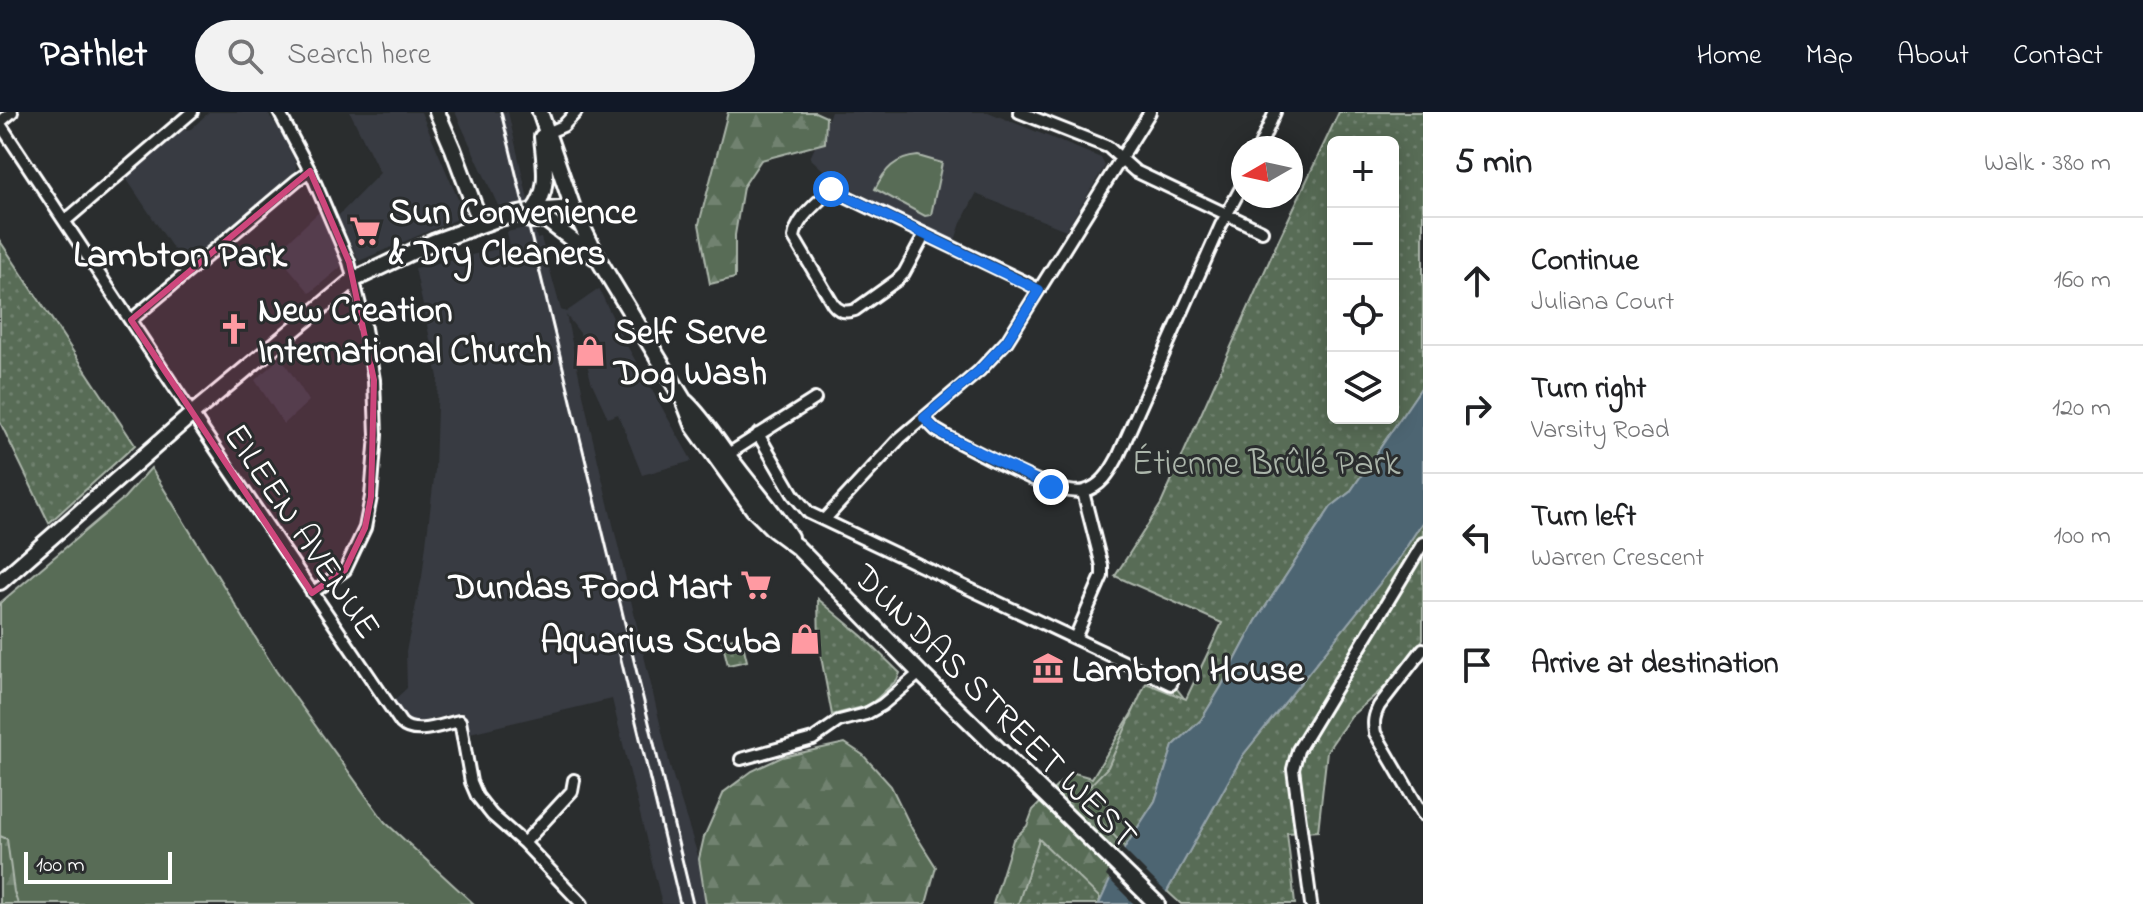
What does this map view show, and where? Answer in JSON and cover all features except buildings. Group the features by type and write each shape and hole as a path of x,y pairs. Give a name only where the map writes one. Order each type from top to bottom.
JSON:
{"main road":[{"path":"437,112 481,224"},
{"path":"533,211 541,201 545,181 540,114"},
{"name":"DUNDAS STREET WEST","path":"540,114 573,208 600,262 683,399 700,415 722,458 780,521 797,547 920,673 1157,904"},
{"path":"0,582 192,414 353,280 433,242 481,224 533,211 573,208"},
{"path":"481,224 501,226 534,219 546,220 600,262"}],"street":[{"path":"0,123 12,112"},
{"path":"65,221 192,112"},
{"path":"279,112 310,171 349,262 374,380 376,435 365,528 345,570 312,593"},
{"path":"547,133 563,126 576,112"},
{"path":"1019,112 1108,147 1135,171 1262,231"},
{"path":"824,520 900,438 979,371 1007,341 1150,112"},
{"path":"1264,136 1275,112"},
{"name":"EILEEN AVENUE","path":"0,123 192,414 406,729 416,730 460,721 471,782 477,796 492,815 524,843 582,904"},
{"path":"131,320 310,171"},
{"path":"925,234 897,280 849,312 837,309 833,304 794,238 799,222 831,189 925,234 1039,290"},
{"path":"924,418 948,437 1044,484 1066,491 1083,492 1100,483 1112,469 1231,207"},
{"path":"722,458 815,399"},
{"path":"758,434 803,508 1171,684"},
{"path":"1075,638 1102,576 1083,492"},
{"path":"1311,904 1293,769 1298,750 1423,543"},
{"path":"1423,649 1379,706 1373,723 1375,733 1423,815"},
{"path":"741,759 813,739 839,721 866,714 882,705 920,673"},
{"path":"524,843 572,791 574,780"}],"highlighted area":[{"path":"310,171 349,262 374,380 371,497 365,528 345,570 312,593 131,320"}],"shaded area":[{"path":"209,112 267,112 281,132 296,170 184,265 126,178"},
{"path":"350,112 421,112 460,204 455,220 359,261 338,216 380,173"},
{"path":"455,112 508,112 529,204 500,210"},
{"path":"831,112 988,112 1101,158 1105,166 1066,230 976,194 954,243 833,179 810,158"},
{"path":"321,210 342,266 310,293 288,267 291,263 281,248"},
{"path":"534,226 537,239 541,238 561,310 566,312 599,289 621,335 692,461 642,475 618,414 608,418 591,381 580,333 566,315 671,770 699,859 706,904 662,904 612,699 470,733 462,712 414,723 393,701 407,688 406,651 422,577 435,470 438,377 415,268 510,246 507,232"},
{"path":"281,357 309,401 284,424 255,380"}],"green space":[{"path":"728,112 815,112 826,117 825,143 761,160 743,187 735,235 735,278 710,284 699,224"},
{"name":"Étienne Brûlé Park","path":"1339,112 1423,112 1423,385 1399,420 1399,136 1328,136"},
{"name":"Étienne Brûlé Park","path":"1327,137 1327,424 1396,424 1350,492 1331,507 1256,621 1201,720 1173,746 1155,801 1125,847 1078,798 1108,767 1146,683 1186,699 1222,623 1115,576 1161,504 1294,208 1303,208 1303,188"},
{"path":"918,156 942,163 931,215 925,216 875,189 892,166 903,159"},
{"path":"0,241 135,445 49,523 0,422"},
{"path":"151,468 276,671 385,822 474,904 0,904 0,603 124,498"},
{"path":"1423,521 1423,639 1400,674 1351,716 1327,751 1318,831 1287,833 1295,904 1181,904 1167,891 1243,755 1396,563"},
{"path":"818,599 900,673 897,680 870,705 832,715 819,646"},
{"path":"741,636 747,661 728,665 722,641"},
{"path":"1174,685 1201,720 1099,904 993,904 1013,840 1027,826 1033,810 1071,772 1092,778 1146,690"},
{"path":"845,743 863,755 891,786 912,829 936,867 926,904 706,904 699,859 704,837 724,792 752,771 782,757"},
{"path":"0,836 7,839 18,904 0,904"},
{"path":"1039,839 1100,898 1099,904 1018,904"}],"water":[{"path":"1423,385 1423,521 1396,563 1243,755 1160,904 1099,904 1125,847 1155,801 1173,746 1201,720 1256,621 1331,507 1350,492"}],"pier":[{"path":"1121,847 1169,895 1164,904 1134,904 1106,876"}],"railway":[{"path":"501,112 693,904"},
{"path":"616,639 680,904"}],"place":[{"name":"Sun Convenience & Dry Cleaners","path":"365,231"},
{"name":"New Creation International Church","path":"234,329"},
{"name":"Self Serve Dog Wash","path":"590,351"},
{"name":"Dundas Food Mart","path":"756,585"},
{"name":"Aquarius Scuba","path":"805,639"},
{"name":"Lambton House","path":"1048,668"}],"district":[{"name":"Lambton Park","path":"180,253"}],"route":[{"path":"831,189 1039,290 1007,341 979,371 924,418 948,437 1051,487"}]}
